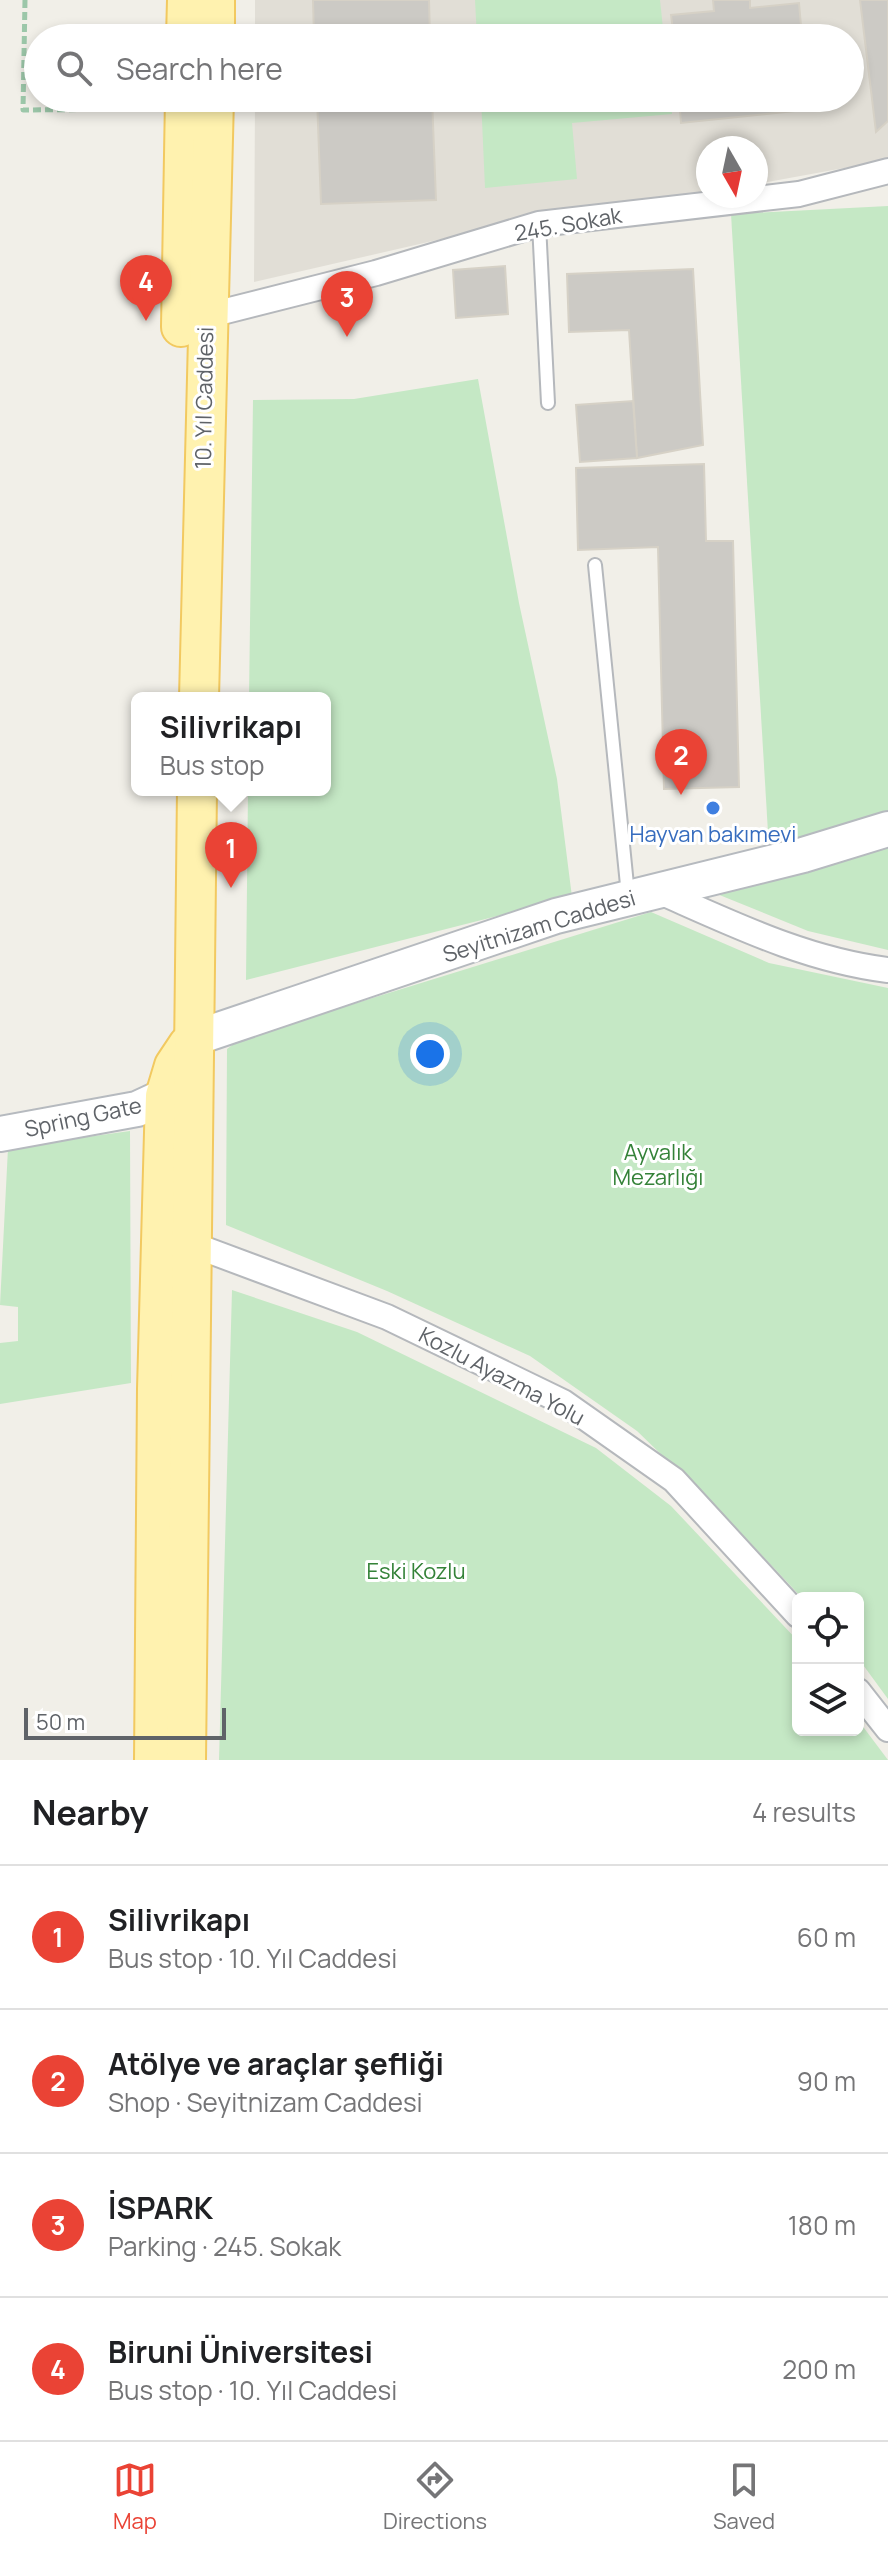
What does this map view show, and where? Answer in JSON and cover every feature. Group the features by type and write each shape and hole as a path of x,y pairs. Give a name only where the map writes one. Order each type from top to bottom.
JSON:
{"main road":[{"path":"186,24 187,0"},
{"path":"215,0 215,24"},
{"name":"10. Yıl Caddesi","path":"174,692 194,112"},
{"name":"10. Yıl Caddesi","path":"195,112 206,316 199,692"},
{"path":"172,796 191,1244 186,1760"},
{"path":"154,1760 157,1389 184,1070 197,796"},
{"name":"Seyitnizam Caddesi","path":"184,1070 556,916 888,829"},
{"name":"Spring Gate","path":"0,1134 137,1109 184,1070"}],"street":[{"name":"245. Sokak","path":"206,316 376,273 539,224 799,194 888,171"},
{"path":"643,894 846,965 888,970"},
{"name":"Kozlu Ayazma Yolu","path":"191,1244 387,1317 563,1402 674,1480 792,1608"},
{"path":"864,1699 888,1729"}],"lane":[{"path":"539,224 548,403"},
{"path":"595,565 643,894"}],"path":[{"path":"25,0 25,24"},
{"path":"24,55 24,110"}],"shaded area":[{"path":"255,0 888,0 888,160 768,182 768,136 696,136 696,193 546,215 254,282 255,112 864,112 864,24 255,24"}],"green space":[{"path":"475,0 660,0 663,24 476,24"},
{"path":"482,112 672,112 572,123 577,179 485,188"},
{"path":"888,206 888,813 769,849 731,214"},
{"path":"478,379 519,603 557,779 572,897 246,980 248,796 331,796 331,692 249,692 253,400 354,399"},
{"path":"888,845 888,950 808,931 717,894"},
{"name":"Ayvalık Mezarlığı","path":"651,912 769,963 888,988 888,1699 864,1666 864,1592 796,1592 728,1519 637,1431 530,1356 387,1291 226,1225 227,1049 240,1039"},
{"path":"130,1131 131,1383 0,1404 0,1343 18,1341 18,1307 0,1305 8,1148"},
{"name":"Eski Kozlu","path":"232,1290 357,1332 596,1448 671,1506 792,1635 792,1736 864,1736 864,1728 888,1760 219,1760"}],"building":[{"path":"313,0 429,0 430,24 314,24"},
{"path":"713,0 750,0 750,8 799,3 801,24 672,24 671,15 714,11"},
{"path":"860,0 888,0 888,121 876,132 864,24"},
{"path":"318,112 433,112 436,200 321,204"},
{"path":"680,112 785,112 681,123"},
{"path":"505,266 508,314 456,318 453,270"},
{"path":"693,269 703,445 637,458 629,330 569,332 567,274"},
{"path":"633,401 637,458 580,462 576,405"},
{"path":"704,464 706,541 733,541 739,787 664,789 658,547 578,550 576,468"}],"place":[{"name":"Biruni Üniversitesi","path":"146,321"},
{"name":"İSPARK","path":"347,337"},
{"name":"Atölye ve araçlar şefliği","path":"681,795"},
{"name":"Hayvan bakımevi","path":"713,808"},
{"name":"Silivrikapı","path":"231,888"}]}
